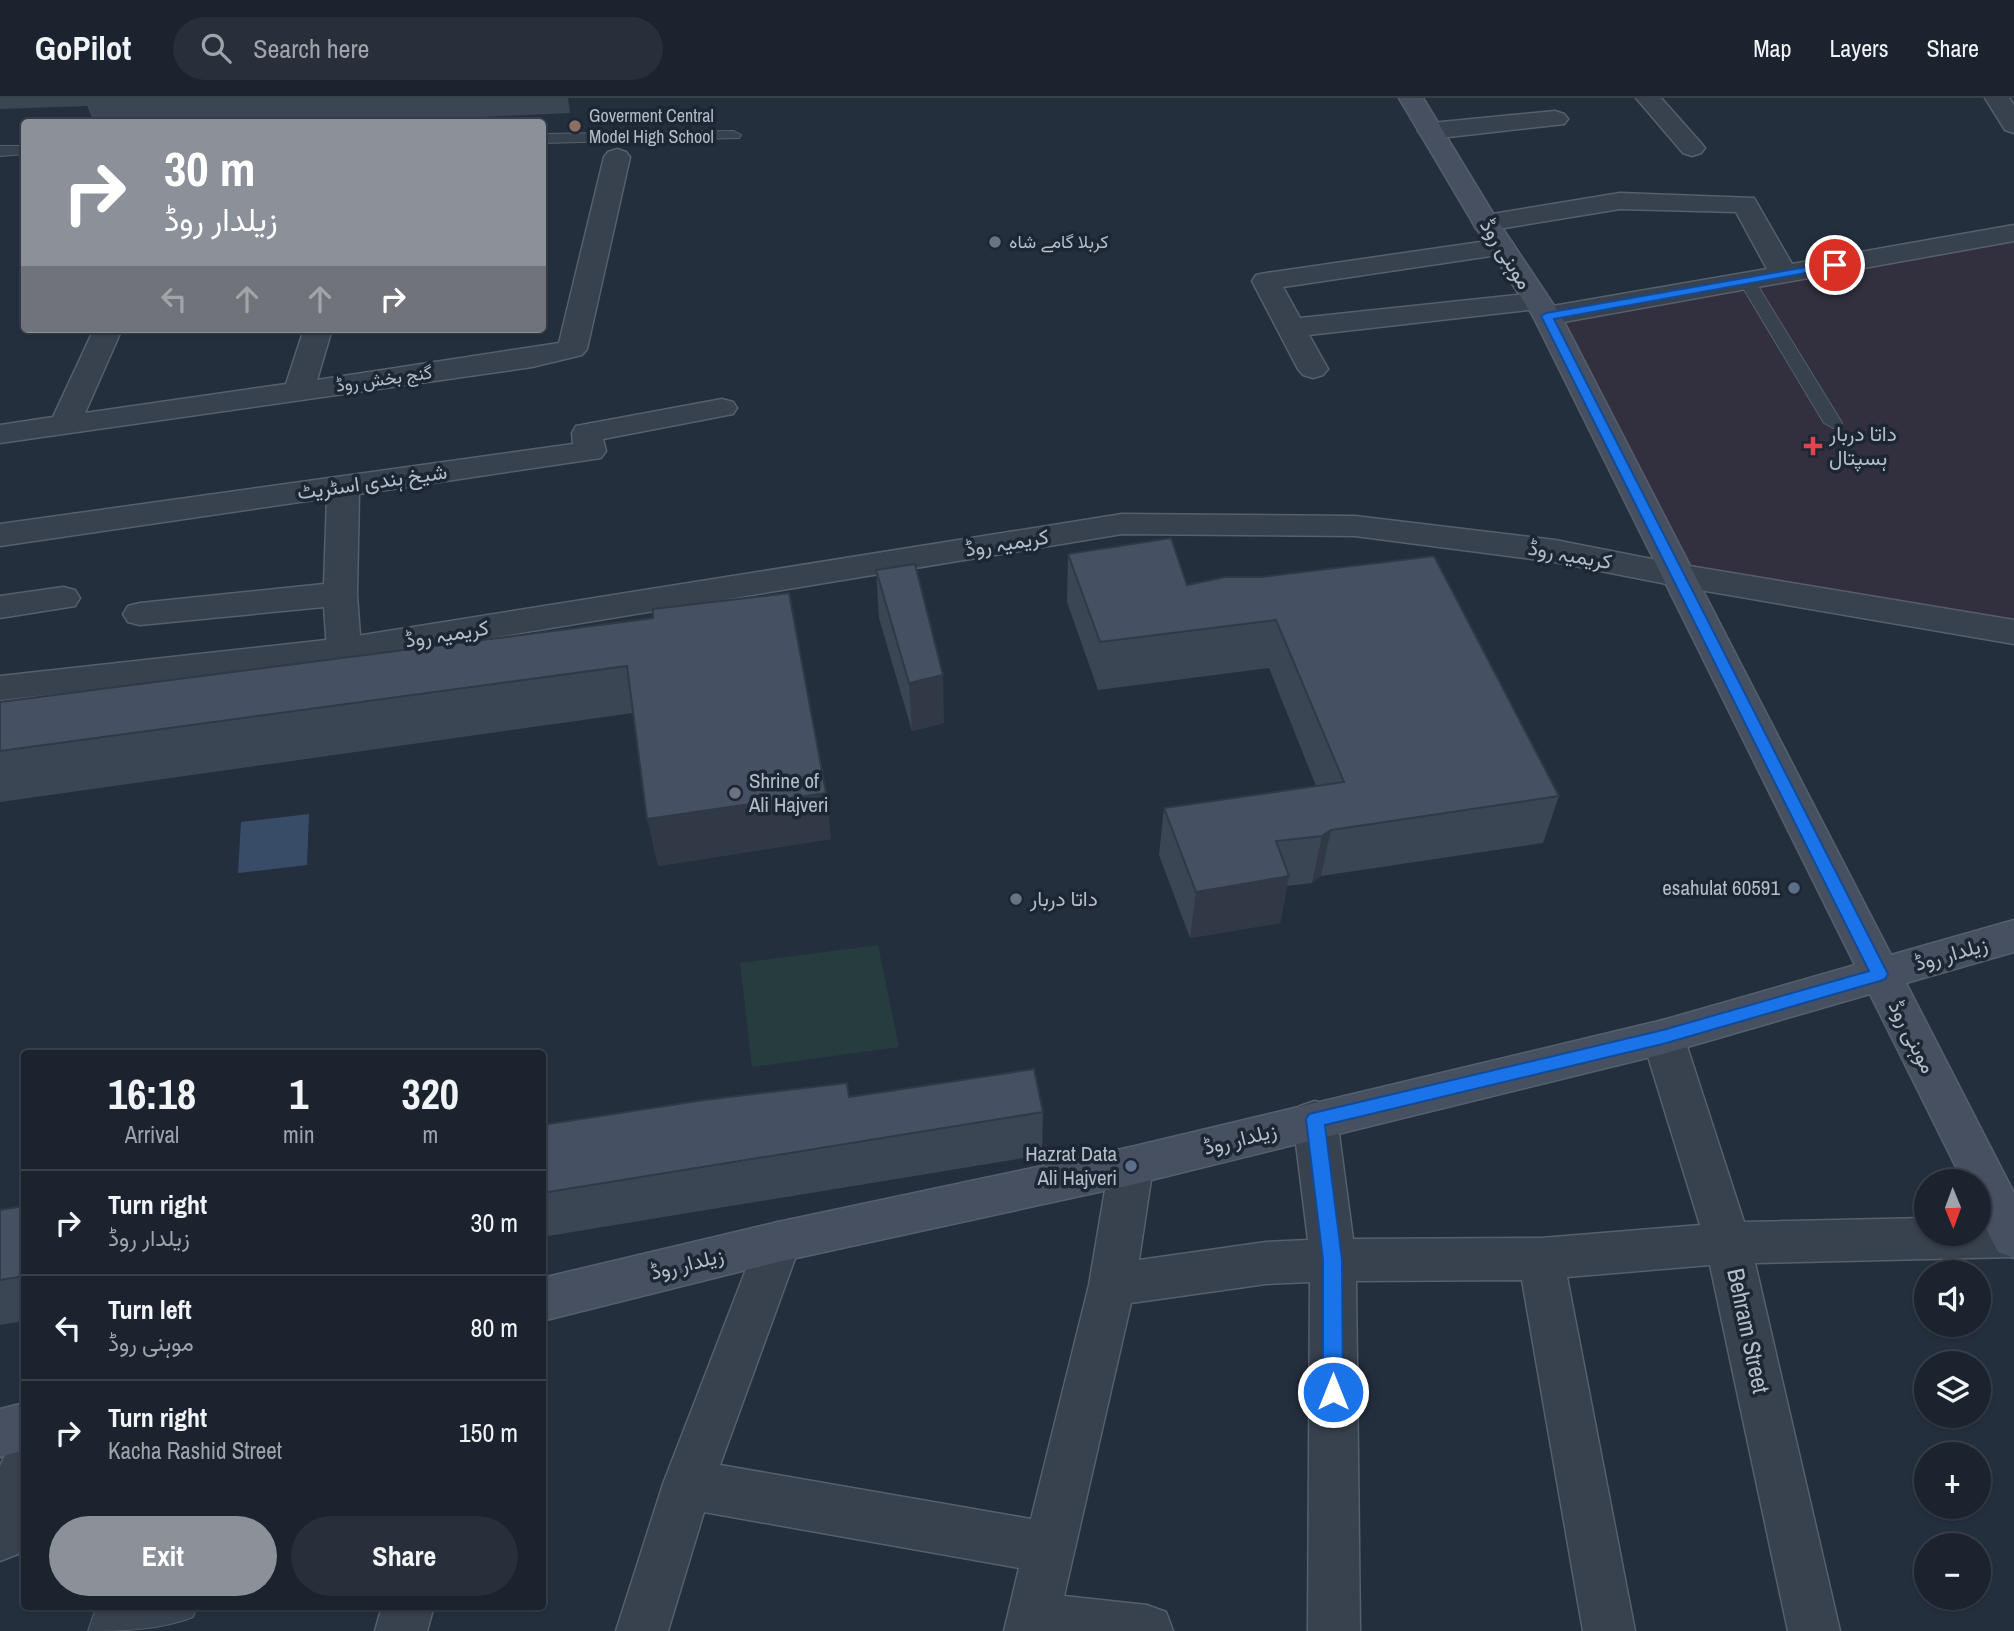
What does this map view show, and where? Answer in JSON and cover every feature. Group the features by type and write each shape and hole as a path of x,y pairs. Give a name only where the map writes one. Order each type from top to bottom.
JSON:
{"main road":[{"name":"موہنی روڈ","path":"1411,98 1541,309 2014,1237"},
{"name":"زیلدار روڈ","path":"546,1299 778,1242 1131,1166 1315,1119 1663,1037 2014,936"},
{"path":"0,1433 21,1428"}],"street":[{"path":"1648,98 1692,148"},
{"path":"1997,98 2014,125"},
{"path":"1431,131 1555,119"},
{"name":"گنج بخش روڈ","path":"0,433 532,358 572,349 617,157"},
{"path":"1313,369 1266,281 1493,235 1620,201 1745,204 1784,274"},
{"path":"1292,328 1541,309 1747,281 2014,233"},
{"path":"65,424 106,333"},
{"path":"298,392 317,333"},
{"name":"شیخ ہندی اسٹریٹ","path":"0,535 590,451 587,433 722,408"},
{"path":"342,486 341,594 344,650"},
{"name":"کریمیہ روڈ","path":"0,688 344,650 1122,524 1355,526 1555,551 1677,575 2014,632"},
{"path":"140,614 341,594"},
{"path":"0,607 63,598"},
{"name":"Behram Street","path":"1663,1037 1728,1243 1814,1631"},
{"path":"1315,1119 1333,1260 1334,1631"},
{"path":"1131,1166 1112,1285 1031,1625 1147,1631"},
{"path":"1112,1285 1266,1263 1541,1259 1728,1243 2014,1237"},
{"path":"642,1631 688,1484 778,1242"},
{"path":"1541,1259 1609,1631"},
{"path":"0,1536 21,1476"},
{"path":"688,1484 1049,1548"},
{"path":"401,1631 407,1610"}],"lane":[{"path":"546,139 734,135"},
{"path":"0,151 21,150"},
{"path":"1747,281 1833,423"},
{"path":"103,1631 107,1619 159,1610"}],"shaded area":[{"name":"داتا دربار ہسپتال","path":"2014,233 2014,632 1677,575 1547,316"}],"green space":[{"path":"878,945 899,1047 752,1067 740,963"}],"water":[{"path":"309,814 307,865 238,873 241,822"}],"building":[{"path":"1171,538 1187,585 1225,577 1261,577 1434,556 1559,796 1331,830 1322,836 1276,841 1289,876 1196,892 1164,808 1344,782 1276,620 1100,642 1068,554"},
{"path":"915,564 943,675 909,683 876,570"},
{"path":"789,593 826,793 647,819 627,666 0,751 0,702 653,618 653,609"},
{"path":"1034,1069 1043,1112 546,1192 546,1124 704,1100 847,1083 849,1097"},
{"path":"21,1206 21,1276 0,1280 0,1210"}],"place":[{"name":"Goverment Central Model High School","path":"575,126"},
{"name":"کربلا گامے شاہ","path":"995,242"},
{"name":"داتا دربار ہسپتال","path":"1813,446"},
{"name":"Shrine of Ali Hajveri","path":"735,793"},
{"name":"esahulat 60591","path":"1794,888"},
{"name":"داتا دربار","path":"1016,899"},
{"name":"Hazrat Data Ali Hajveri","path":"1131,1166"}],"route":[{"path":"1333,1392 1333,1260 1315,1119 1663,1037 1880,974 1546,316 1835,265"}]}
